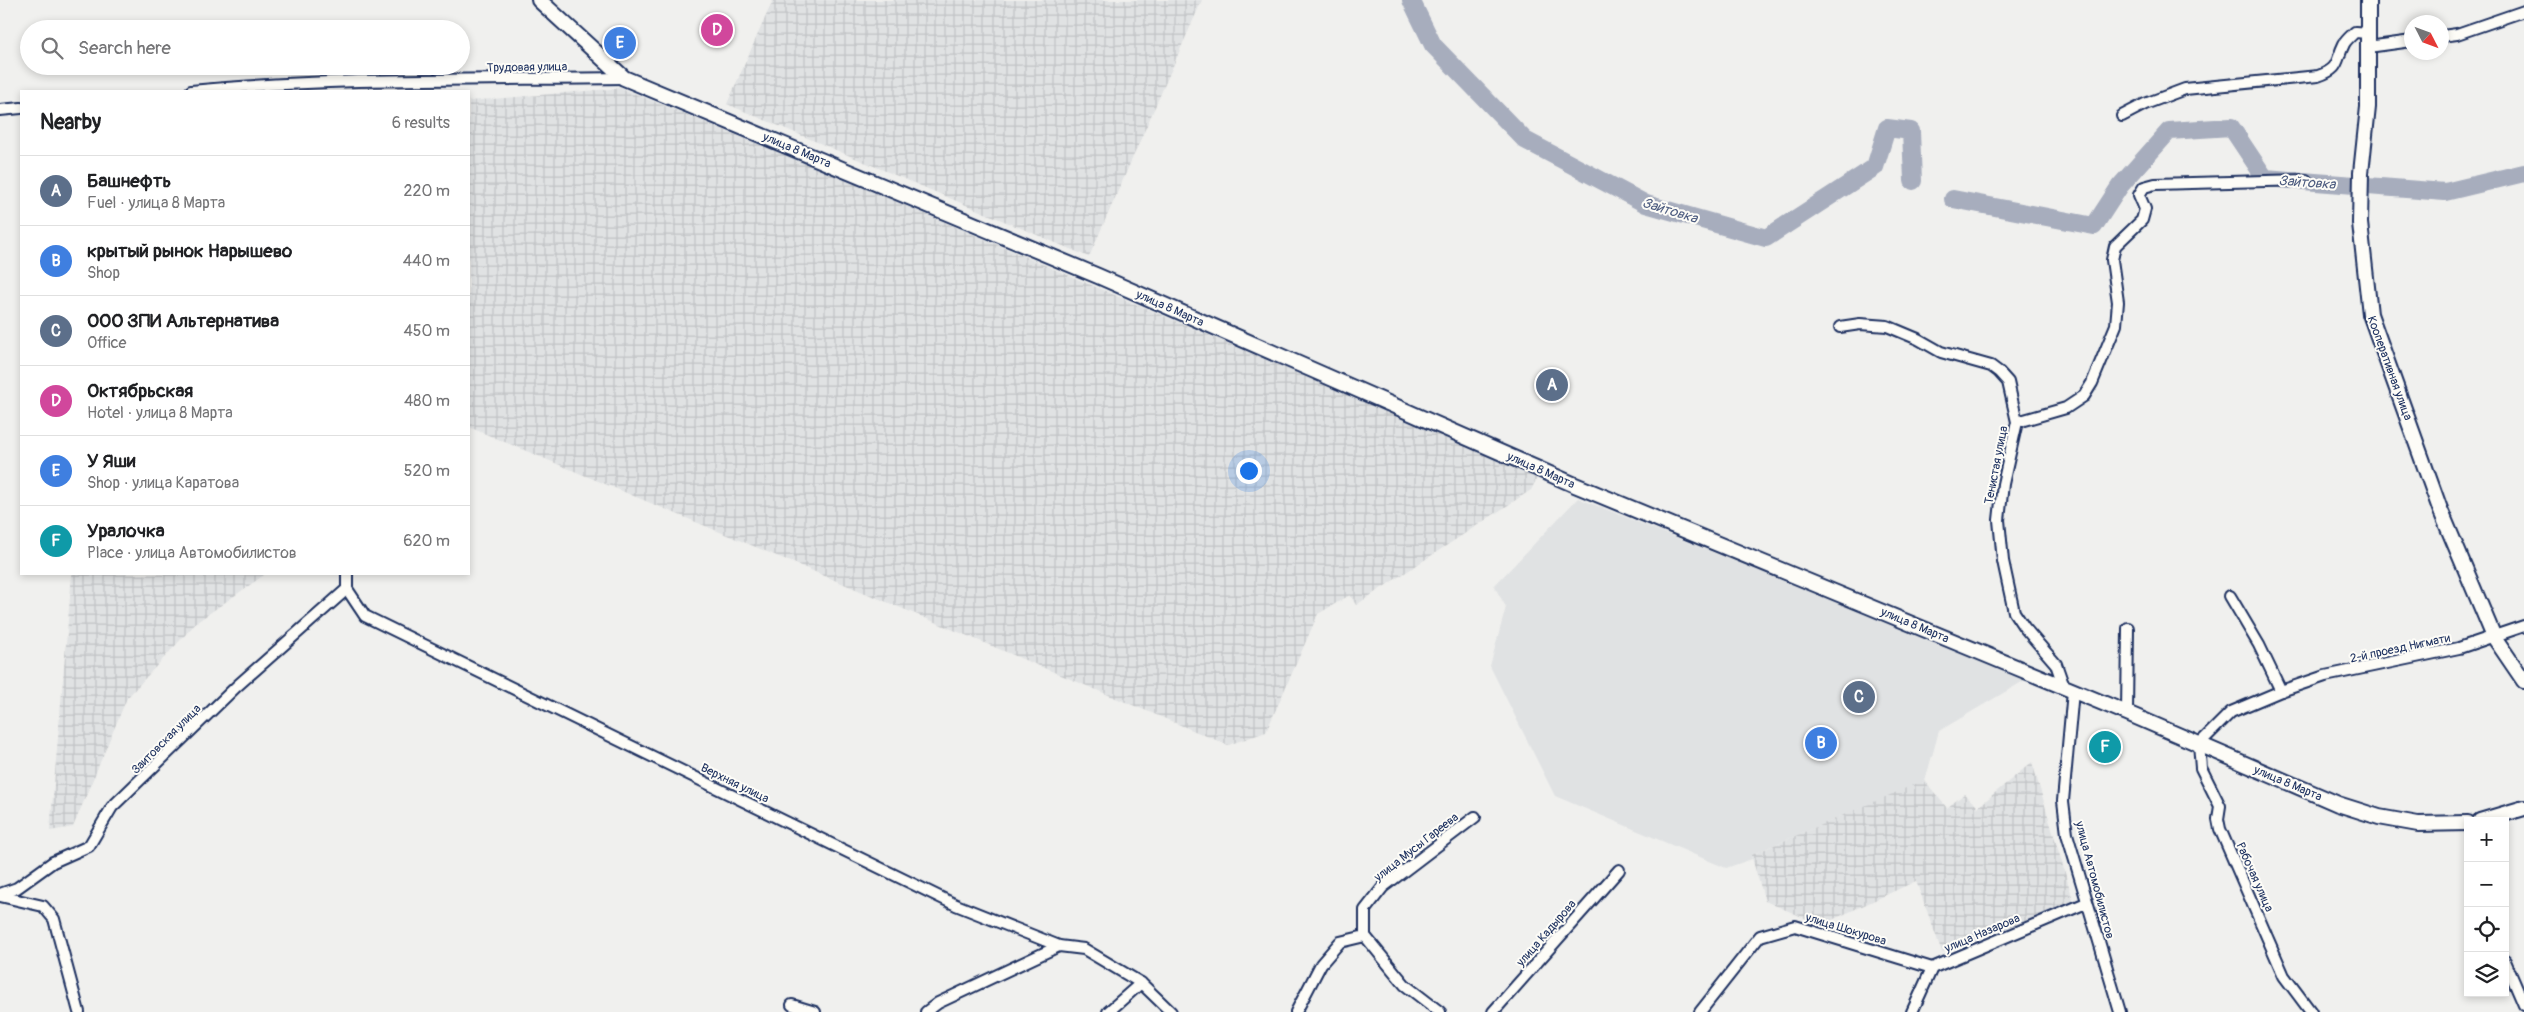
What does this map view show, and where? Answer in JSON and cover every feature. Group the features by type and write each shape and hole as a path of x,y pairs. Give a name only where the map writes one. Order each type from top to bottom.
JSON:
{"main road":[{"name":"улица 8 Марта","path":"539,0 624,78 1098,276 1584,489 2127,713 2338,804 2380,817 2418,824 2464,823"},
{"name":"Кооперативная улица","path":"2368,0 2368,107 2361,173 2360,223 2370,314 2440,509 2494,638 2524,681"},
{"path":"2494,817 2524,808"}],"street":[{"path":"2449,35 2524,11"},
{"path":"2122,116 2145,104 2186,89 2318,76 2328,72 2339,61 2344,44 2354,32 2368,40 2404,41"},
{"name":"Трудовая улица","path":"202,90 257,85 353,86 624,78"},
{"path":"0,110 20,108"},
{"path":"2017,422 2066,408 2084,396 2092,383 2116,325 2118,302 2112,260 2116,246 2142,220 2145,209 2139,195 2144,186 2155,184 2306,180"},
{"name":"Тенистая улица","path":"1840,328 1860,324 1887,326 1918,339 1941,352 1991,366 2008,382 2017,422 2003,484 1999,520 2003,561 2014,612 2024,627 2056,664 2068,689"},
{"path":"346,589 347,575"},
{"name":"Заитовская улица","path":"0,895 17,888 53,862 89,846 112,807 237,686 346,589"},
{"name":"Верхняя улица","path":"346,589 365,616 956,905 1059,946 1084,949 1141,983 1171,1012"},
{"path":"2230,596 2259,645 2281,691"},
{"name":"2-й проезд Нигмати","path":"2199,744 2231,712 2281,691 2325,676 2459,648 2494,638 2524,626"},
{"path":"2127,713 2128,628"},
{"name":"улица Автомобилистов","path":"2068,689 2064,801 2067,834 2120,1012"},
{"name":"Рабочая улица","path":"2199,744 2201,768 2220,806 2218,819 2220,829 2284,976 2311,1012"},
{"name":"улица Мусы Гареева","path":"1365,936 1365,910 1383,887 1475,818"},
{"name":"улица Кадырова","path":"1493,1012 1618,870"},
{"name":"Заитовская улица","path":"0,895 43,906 54,919 79,1012"},
{"name":"улица Назарова","path":"1932,968 2086,903"},
{"name":"улица Шокурова","path":"1700,1012 1760,936 1795,926 1932,968"},
{"path":"1296,1012 1321,964 1340,942 1365,936 1405,984 1440,1012"},
{"path":"926,1012 938,1003 1059,946"},
{"path":"1912,1012 1932,968"},
{"path":"2509,970 2524,1005"},
{"path":"1108,1012 1141,983"},
{"path":"792,1005 816,1012"}],"shaded area":[{"path":"773,0 1202,0 1089,257 727,104"},
{"path":"621,88 846,180 1538,476 1531,490 1356,605 1350,595 1318,614 1266,732 1228,745 470,427 470,101"},
{"path":"1578,498 2027,679 1939,731 1925,781 1751,855 1752,859 1726,868 1555,796 1490,666 1506,607 1494,586"},
{"path":"72,575 264,575 197,622 127,698 73,827 50,831"},
{"path":"2032,762 2074,903 1942,952 1916,881 1821,925 1765,901 1751,855 1920,782 1925,781 1947,808 1964,794 1978,807"}],"waterway":[{"name":"Зайтовка","path":"1411,0 1433,45 1525,140 1646,204 1766,238 1875,167 1887,128 1911,131 1913,181"},
{"name":"Зайтовка","path":"1953,199 2094,226 2120,186 2169,131 2231,127 2265,178 2445,192 2524,173"}],"place":[{"name":"Октябрьская","path":"717,30"},
{"name":"У Яши","path":"620,43"},
{"name":"Башнефть","path":"1552,385"},
{"name":"ООО ЗПИ Альтернатива","path":"1859,697"},
{"name":"крытый рынок Нарышево","path":"1821,743"},
{"name":"Уралочка","path":"2105,747"}]}
